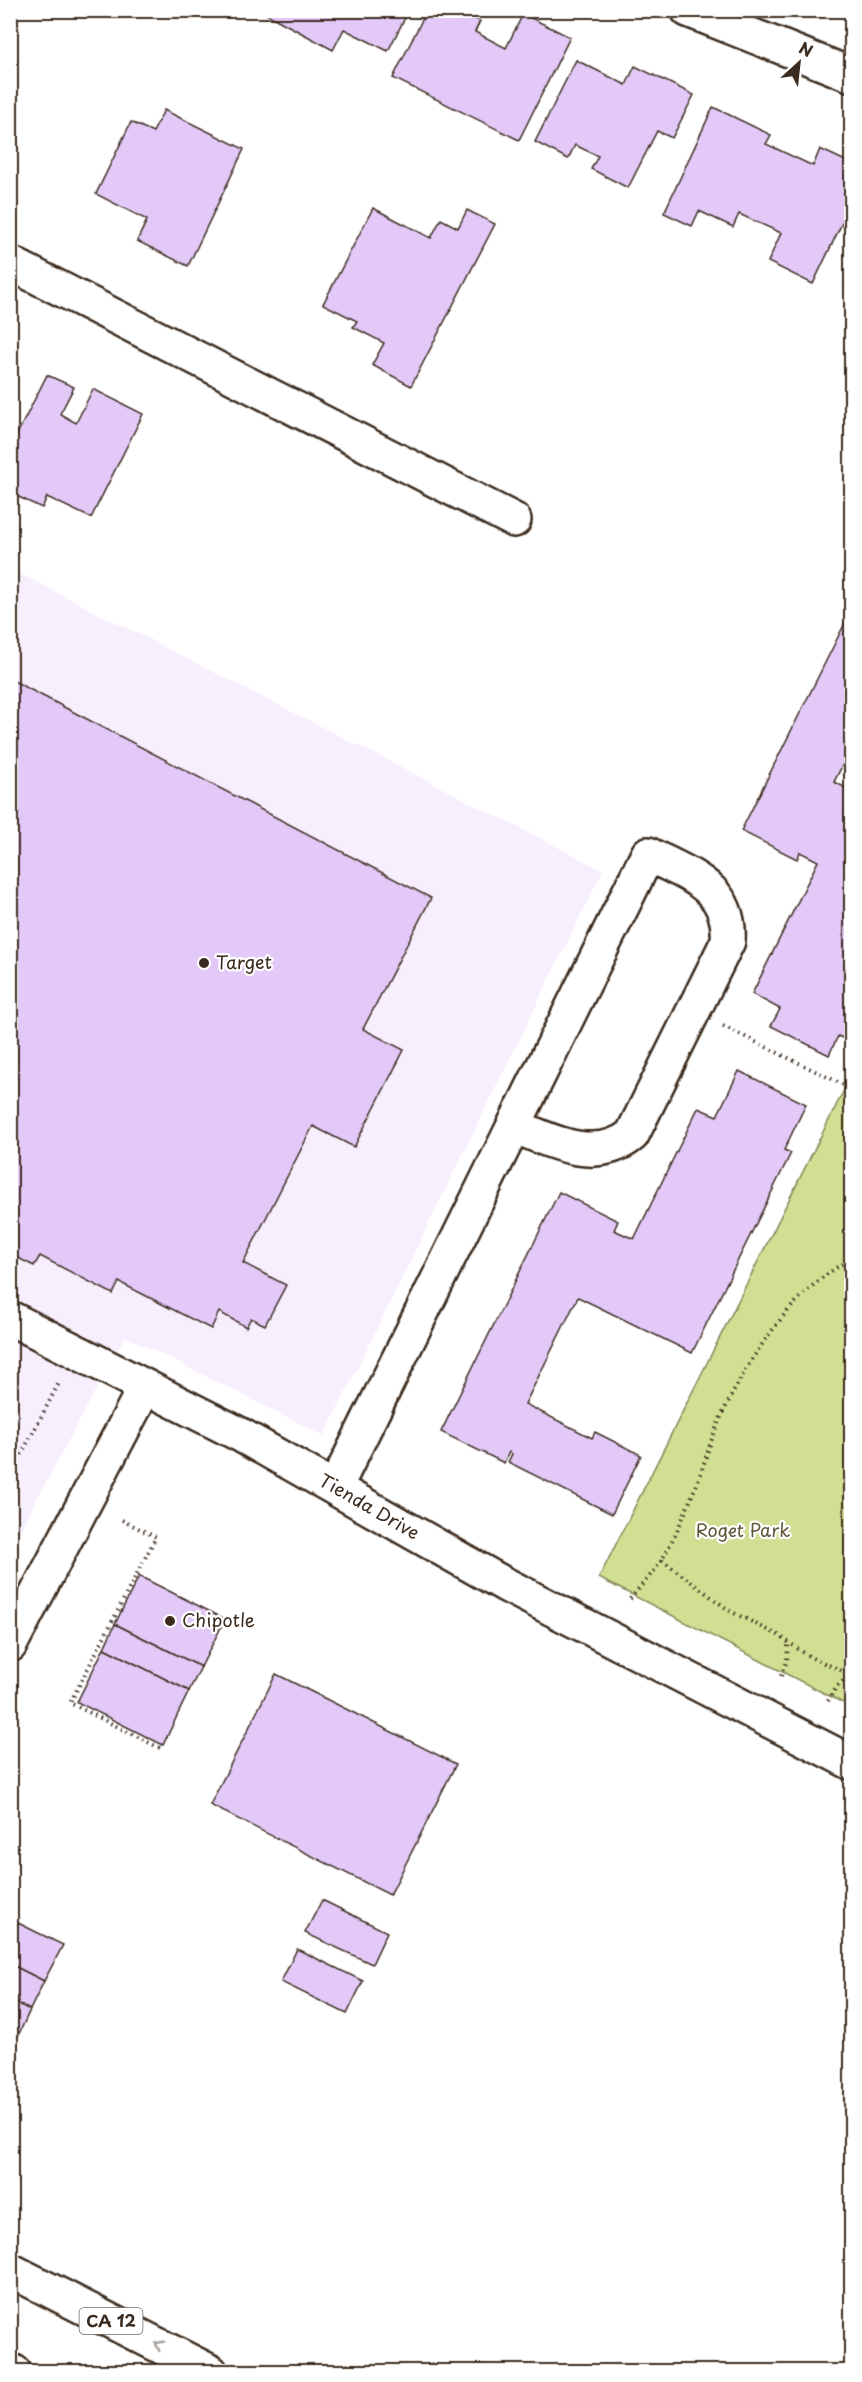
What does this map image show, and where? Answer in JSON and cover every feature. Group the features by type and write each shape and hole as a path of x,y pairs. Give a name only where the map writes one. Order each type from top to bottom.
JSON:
{"street":[{"path":"688,10 757,24 852,75"},
{"path":"10,263 514,520"},
{"path":"335,1488 648,854 702,882 717,896 727,915 728,941 632,1135 623,1143 597,1150 580,1149 549,1141 515,1126"},
{"name":"Tienda Drive","path":"10,1318 239,1434 504,1584 852,1763"},
{"path":"10,1646 145,1387"},
{"name":"CA 12","path":"10,2270 211,2372"}],"path":[{"path":"694,1013 852,1089"},
{"path":"630,1599 662,1560 693,1493 718,1424 741,1380 788,1311 814,1282 833,1268 852,1259"},
{"path":"10,1476 64,1373"},
{"path":"122,1520 156,1537 70,1703 162,1749"},
{"path":"662,1560 730,1611 778,1635 828,1666 851,1674 836,1688 828,1701"},
{"path":"781,1676 787,1661 788,1643"}],"shaded area":[{"path":"11,569 603,870 324,1436 125,1336 11,1547"}],"green space":[{"name":"Roget Park","path":"851,1076 852,1707 599,1578"}],"building":[{"path":"259,10 409,10 388,51 344,29 333,50"},
{"path":"427,10 458,10 480,21 475,32 506,48 523,14 570,37 519,140 393,78"},
{"path":"576,60 626,85 635,66 694,95 672,138 657,131 628,188 591,169 598,156 575,145 568,159 535,142"},
{"path":"713,107 771,135 766,144 813,166 820,149 852,164 852,202 813,284 768,262 781,233 739,214 733,227 699,211 692,226 664,213"},
{"path":"164,110 244,149 188,266 137,241 147,220 96,194 131,122 153,132"},
{"path":"373,208 431,238 441,219 458,228 467,210 495,224 411,386 372,365 384,343 353,327 357,321 323,304"},
{"path":"852,271 852,285 846,282"},
{"path":"47,375 74,387 60,414 76,423 93,389 143,414 91,518 47,497 42,508 10,493 10,448"},
{"path":"852,609 852,746 834,782 852,791 852,1034 848,1041 838,1036 829,1055 771,1026 780,1009 752,994 818,861 800,852 797,859 741,831"},
{"name":"Target","path":"10,679 431,898 363,1029 404,1050 354,1147 313,1126 243,1263 286,1285 265,1325 251,1318 246,1327 219,1312 211,1329 119,1282 113,1294 40,1256 34,1266 10,1254"},
{"path":"739,1071 806,1104 784,1150 791,1153 692,1353 578,1297 525,1404 592,1438 595,1432 641,1455 612,1514 508,1462 512,1454 509,1452 504,1463 441,1432 559,1192 618,1221 614,1230 634,1239 698,1108 717,1116"},
{"name":"Chipotle","path":"139,1576 225,1619 201,1667 115,1624"},
{"path":"115,1624 201,1667 189,1691 104,1648"},
{"path":"104,1648 189,1691 163,1745 77,1702"},
{"path":"276,1674 456,1764 390,1895 210,1805"},
{"path":"322,1900 387,1932 372,1964 305,1933"},
{"path":"10,1919 63,1945 44,1981 10,1964"},
{"path":"297,1949 363,1981 347,2014 281,1982"},
{"path":"10,1964 44,1981 30,2010 10,2000"},
{"path":"10,2000 30,2010 10,2053"}],"place":[{"name":"Target","path":"204,963"},
{"name":"Chipotle","path":"170,1621"}]}
